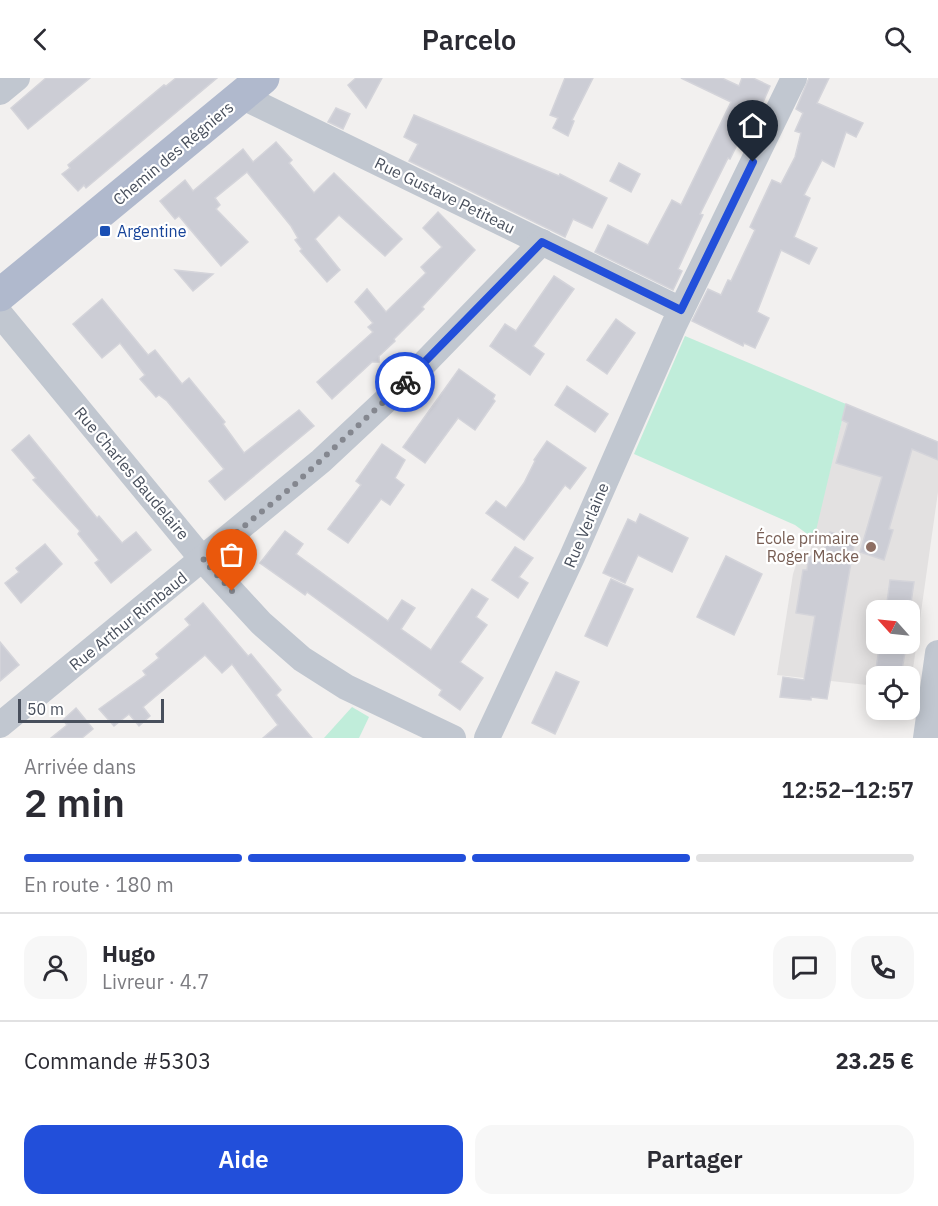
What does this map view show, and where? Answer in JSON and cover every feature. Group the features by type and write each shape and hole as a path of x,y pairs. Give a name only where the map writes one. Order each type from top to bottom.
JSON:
{"main road":[{"name":"Chemin des Régniers","path":"0,296 252,87"}],"street":[{"path":"0,92 17,78"},
{"name":"Rue Verlaine","path":"487,738 572,557 681,310 794,78"},
{"name":"Rue Gustave Petiteau","path":"252,87 542,242 681,310"},
{"name":"Rue Arthur Rimbaud","path":"0,725 285,492 372,413 542,242"},
{"name":"Rue Charles Baudelaire","path":"0,314 203,560 261,623 316,669 362,695 453,738"},
{"path":"926,738 938,653"}],"shaded area":[{"name":"École primaire Roger Macke","path":"846,404 938,442 938,492 920,619 920,600 866,600 866,654 915,654 913,666 866,666 866,685 777,675 793,574 798,559 809,555"}],"green space":[{"path":"685,336 846,404 814,539 795,525 634,454"},
{"path":"352,707 369,717 359,738 324,738"}],"building":[{"path":"46,78 90,78 28,129 11,108"},
{"path":"176,78 217,78 86,188 84,185 78,191 62,174 70,168 68,165 164,85 166,86"},
{"path":"356,78 382,78 366,108 348,85"},
{"path":"565,78 593,78 572,120 574,121 568,136 553,128 558,118 550,115"},
{"path":"681,78 722,78 739,86 742,78 753,78 770,86 761,107 757,105 730,159 728,158 700,214 703,215 678,269 682,271 673,290 595,252 608,225 648,245 672,200 681,205 731,102"},
{"path":"809,78 829,78 817,103 863,123 856,137 846,132 834,167 822,160 804,195 810,198 794,237 817,248 809,264 781,250 757,312 769,318 755,348 744,343 743,346 692,321 708,289 721,295 728,280 731,281 755,230 750,227 772,180 781,184 795,157 801,133 795,131 803,113 796,109"},
{"path":"336,108 350,114 343,129 328,122"},
{"path":"414,115 559,176 560,174 607,198 592,228 573,219 565,237 409,161 418,144 404,137"},
{"path":"276,142 292,160 289,163 314,193 334,173 402,239 385,256 339,215 315,239 340,270 327,282 300,251 302,249 295,240 298,238 291,226 247,172 215,198 220,205 216,209 248,242 221,266 179,216 175,219 160,201 185,180 193,191 243,149 253,162"},
{"path":"619,163 640,174 631,192 610,181"},
{"path":"438,212 475,250 422,307 424,309 379,356 379,362 372,362 332,399 317,382 373,332 368,327 373,323 355,302 367,289 386,312 426,273 421,267 442,247 423,228"},
{"path":"175,270 213,274 193,291"},
{"path":"554,276 574,289 533,346 544,354 530,375 490,346 505,324 516,331"},
{"path":"102,299 148,355 155,350 182,384 189,378 225,422 223,424 244,453 299,410 314,426 225,500 209,481 224,469 167,401 159,395 156,397 140,379 145,375 120,343 102,358 73,324"},
{"path":"616,319 635,333 607,374 587,360"},
{"path":"459,369 495,395 493,399 495,401 475,430 458,418 425,463 403,447"},
{"path":"567,386 608,414 595,432 555,405"},
{"path":"846,404 938,442 938,460 912,449 889,529 893,530 884,560 860,552 882,477 836,463 848,423 842,420"},
{"path":"29,435 97,518 99,516 122,543 136,532 151,550 111,583 95,563 99,560 78,534 80,531 33,480 36,478 12,450"},
{"path":"547,441 586,468 570,489 565,485 524,540 486,513 496,501 506,508 524,483 534,460"},
{"path":"382,444 405,460 395,478 404,485 390,505 381,499 348,543 328,529 361,485 356,481"},
{"path":"640,514 688,538 672,572 638,555 625,583 603,573 628,519 636,523"},
{"path":"285,531 303,544 296,554 388,621 402,600 415,608 401,629 431,650 472,589 488,599 476,617 487,625 460,662 483,678 460,710 439,695 442,690 307,592 305,595 260,563"},
{"path":"830,532 855,540 827,699 780,697 783,677 804,680 815,616 796,613 803,570 807,570 809,555 822,557"},
{"path":"45,544 62,564 21,603 5,583 19,572 16,568"},
{"path":"515,547 533,558 519,577 528,583 518,598 492,580"},
{"path":"726,556 762,574 734,635 697,617"},
{"path":"611,579 633,589 607,646 585,636"},
{"path":"890,580 914,582 911,600 887,600"},
{"path":"203,603 248,656 251,654 281,690 276,695 312,738 263,738 278,725 232,664 222,673 205,655 143,707 150,716 139,726 129,714 114,726 99,709 146,675 143,671 159,658 156,654 190,625 185,619"},
{"path":"0,642 19,665 0,681"},
{"path":"878,654 905,654 903,666 876,666"},
{"path":"556,672 579,682 555,734 532,723"},
{"path":"76,708 93,729 82,738 51,738 67,725 63,720"}],"way so far":[{"path":"232,591 203,560 293,486 405,382"}],"place":[{"name":"Argentine","path":"105,231"},
{"name":"École primaire Roger Macke","path":"871,547"}],"route":[{"path":"405,382 542,242 681,310 753,162"}]}
